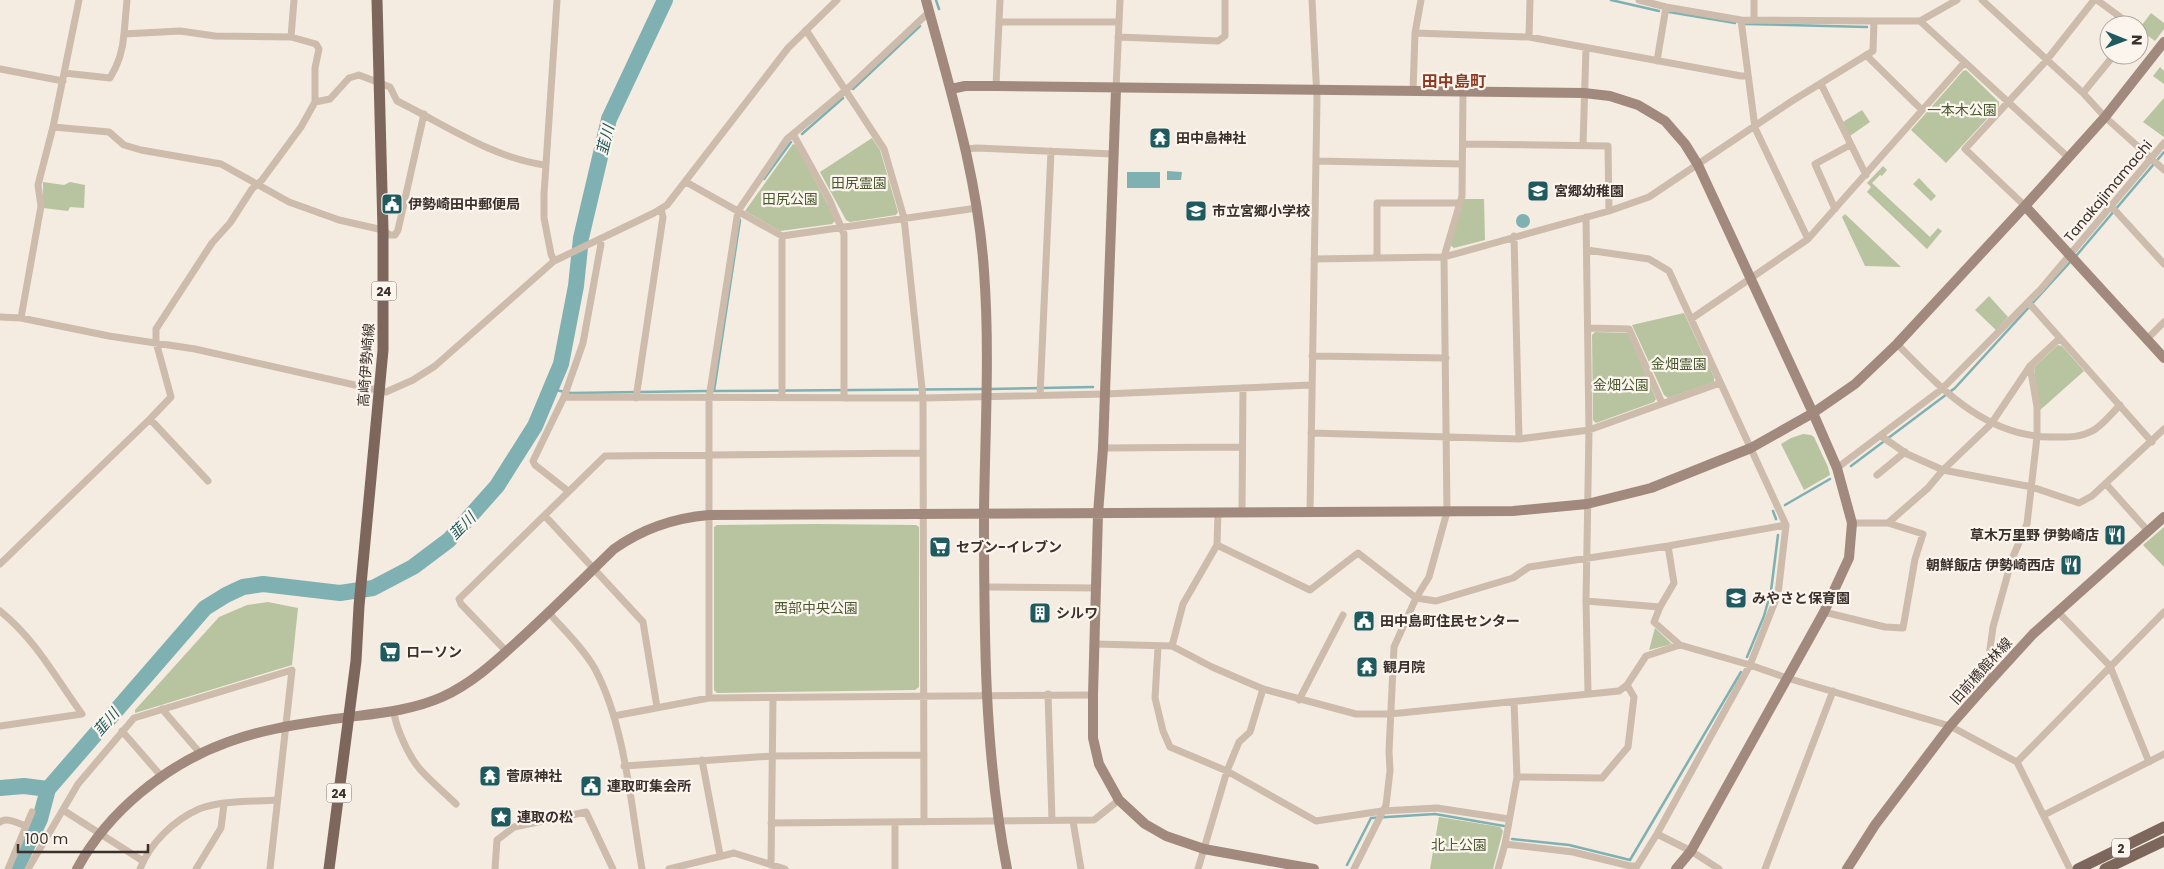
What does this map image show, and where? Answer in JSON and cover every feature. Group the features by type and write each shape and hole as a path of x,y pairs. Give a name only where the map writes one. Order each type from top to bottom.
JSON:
{"main road":[{"name":"高崎伊勢崎線","path":"349,717 356,661 359,600 384,336 377,0"},
{"name":"24","path":"329,869 349,717"},
{"name":"2","path":"2078,869 2164,827"},
{"name":"2","path":"2105,869 2164,841"}],"street":[{"path":"21,318 41,206 38,184 53,127 79,0"},
{"path":"64,73 110,78 115,70 123,45 127,0"},
{"path":"291,37 294,0"},
{"path":"554,261 544,218 557,0"},
{"path":"0,317 21,318 93,333 156,342 380,391 390,391 413,380 435,366 554,261 661,210 672,200 788,48 837,0"},
{"path":"926,0 966,149 983,252 987,317 984,514 986,695 997,821 1007,869"},
{"path":"996,86 1000,0"},
{"path":"1120,0 1103,448 1098,514 1093,738 1099,764 1119,800 1145,824 1159,832 1204,849 1314,869"},
{"path":"1118,37 1223,40 1225,36 1225,0"},
{"path":"1310,512 1316,161 1316,91 1312,0"},
{"path":"1413,91 1415,33 1421,0"},
{"path":"1529,37 1530,0"},
{"path":"1639,0 1666,7 1741,20 1874,21 1920,21 1957,0"},
{"path":"1754,0 1754,20"},
{"path":"1982,0 2046,61 2083,93 2105,117 2164,170"},
{"path":"2116,15 2095,0 2046,61 1965,149 2025,206 2072,255 2164,358"},
{"path":"1657,61 1666,7"},
{"path":"709,698 709,398 738,211 782,144 846,90 929,12"},
{"path":"1741,20 1755,128 1808,239"},
{"path":"1314,259 1444,257 1649,197 1792,102 1873,51 1874,21"},
{"path":"1920,21 2069,158"},
{"path":"999,22 1118,22"},
{"path":"806,30 884,149 904,218 923,398 924,822"},
{"path":"0,564 150,419 171,396 156,342 156,329 195,266 230,223 256,185 262,180 301,127 315,102 315,68 319,49 316,44 291,37 215,36 180,31 124,34"},
{"path":"1415,33 1529,37 1748,76"},
{"path":"77,869 100,834 126,806 162,776 200,753 228,741 286,726 394,711 428,703 458,690 506,652 614,550 633,536 686,517 709,515 922,513 1098,514 1512,511 1587,504 1650,488 1699,470 1751,448 1814,413 1855,384 1897,344 2069,158 2105,117 2164,42"},
{"path":"1584,145 1586,48"},
{"path":"1866,55 1922,110"},
{"path":"1691,320 1808,239 1964,63"},
{"path":"2083,93 2106,65"},
{"path":"0,69 62,81"},
{"path":"315,102 330,99 349,78 358,76 390,88 397,101 488,148 512,158 546,165"},
{"path":"1821,84 1866,175"},
{"path":"951,89 965,86 996,86 1584,94 1610,96 1638,105 1665,121 1685,144 1698,165 1814,413 1837,468 1852,524 1848,558 1824,612 1691,851 1676,869"},
{"path":"1354,869 1386,805 1390,771 1390,714 1394,647 1416,598 1429,577 1447,512 1444,257 1462,196 1463,92"},
{"path":"53,127 109,132 124,145 142,150 215,162 297,205 339,220 383,230 390,235 395,235 398,230 424,114"},
{"path":"794,134 843,227 844,398"},
{"name":"Tanakajimamachi","path":"1837,468 1942,389 2072,255 2164,143"},
{"path":"1464,144 1608,146 1609,210"},
{"path":"1835,209 1816,164 1850,145"},
{"path":"966,149 1051,150 1114,154"},
{"path":"1040,395 1051,150"},
{"path":"1316,161 1462,164"},
{"path":"686,182 782,236 977,208"},
{"path":"1377,258 1377,203 1460,203"},
{"path":"2112,206 2164,264"},
{"path":"636,398 663,217 661,210"},
{"path":"1586,217 1589,430 1586,560 1588,693"},
{"path":"782,236 782,397"},
{"path":"1514,236 1519,439"},
{"path":"568,491 535,465 533,461 564,397 583,344 601,244 596,241"},
{"path":"1505,844 1572,852 1634,867 1657,834 1750,665 1778,594 1786,525 1669,271 1649,259 1587,250"},
{"path":"2028,302 2152,442"},
{"path":"2147,340 2164,322"},
{"path":"1588,328 1629,329 1662,403"},
{"path":"1888,523 1928,488 1943,470 1991,424 2030,366 2060,338"},
{"path":"1897,344 1942,389 1991,424 2038,437 2075,437 2094,430 2120,405"},
{"path":"1312,356 1446,358"},
{"path":"1989,681 1986,678 1993,627 2012,559 2027,524 2032,487 2038,437 2037,407 2030,366"},
{"path":"1311,433 1519,439 1589,430 1720,383"},
{"path":"564,397 923,398 1104,394 1311,385"},
{"path":"1242,513 1243,388"},
{"path":"150,419 208,481"},
{"path":"1881,436 1905,452 1943,470 2032,487 2079,503 2092,496 2106,484 2164,429"},
{"path":"1103,448 1242,446"},
{"path":"1878,475 1905,452"},
{"path":"506,652 461,604 460,599 605,456 922,453"},
{"path":"2106,484 2148,531"},
{"path":"1172,646 1183,604 1217,545 1218,512"},
{"path":"546,516 643,622 657,707"},
{"name":"旧前橋館林線","path":"1847,869 1874,825 1950,726 1989,681 2033,634 2164,517"},
{"path":"1824,612 1885,627 1903,628 1915,559 1923,534 1888,523 1852,524"},
{"path":"1217,545 1310,590 1358,552 1416,598 1436,601 1513,578 1529,567 1586,560 1786,525"},
{"path":"1668,546 1674,582 1654,622 1680,646 1750,665 1787,678 1950,726 2017,762 2070,869"},
{"path":"985,588 1097,588"},
{"path":"1586,601 1660,607"},
{"path":"0,611 20,628 60,680 82,714 0,726"},
{"path":"2058,612 2110,666 2149,762"},
{"path":"2017,762 2164,612"},
{"path":"549,613 578,645 594,668 614,716 642,869"},
{"path":"1299,700 1343,615"},
{"path":"1095,644 1172,646 1212,667 1263,689 1356,714 1390,714 1619,691 1627,685 1646,656 1680,646"},
{"path":"1158,647 1155,698 1163,731 1170,747 1227,771 1285,806 1316,821 1382,811 1437,808 1509,819"},
{"path":"28,869 78,784 134,718 292,670 270,869"},
{"path":"1517,777 1602,778 1628,747 1634,697 1627,685"},
{"path":"1198,869 1227,771 1239,742 1250,732 1263,689"},
{"path":"1765,869 1833,690"},
{"path":"1048,694 1052,820"},
{"path":"614,716 709,698 1094,694"},
{"path":"772,864 773,698"},
{"path":"1498,869 1505,844 1517,777 1514,702"},
{"path":"162,709 200,753"},
{"path":"394,711 399,732 419,768 456,804"},
{"path":"122,731 162,776"},
{"path":"2044,815 2164,754"},
{"path":"624,766 772,756 924,756"},
{"path":"702,760 720,855"},
{"path":"140,869 143,861 159,838 180,820 200,809 224,804 277,800"},
{"path":"771,823 1094,820 1119,800"},
{"path":"196,869 221,828 224,804"},
{"path":"63,810 143,861"},
{"path":"8,869 32,812"},
{"path":"495,869 497,840 514,827 586,812 613,869"},
{"path":"0,822 5,819 26,826"},
{"path":"1073,821 1080,869"},
{"path":"895,822 895,869"},
{"path":"1657,834 1691,851 1719,869"},
{"path":"669,869 734,853 785,869"}],"green space":[{"path":"2151,13 2164,23 2164,29 2155,41 2149,36 2149,16"},
{"path":"2160,67 2164,71 2164,84 2153,76"},
{"name":"一本木公園","path":"1966,70 1999,102 1999,106 1946,163 1911,130 1963,71"},
{"path":"2164,98 2164,137 2143,122"},
{"path":"1862,110 1870,122 1850,136 1843,122"},
{"name":"田尻霊園","path":"872,138 880,150 898,212 896,215 850,222 846,220 820,172"},
{"name":"田尻公園","path":"793,144 796,145 836,220 832,224 780,231 745,211"},
{"path":"1883,166 1887,170 1872,183 1930,237 1938,228 1942,231 1927,249 1867,192 1871,187 1867,183"},
{"path":"1919,178 1936,196 1931,201 1913,184"},
{"path":"43,182 64,185 70,182 85,185 84,208 70,207 68,211 43,208"},
{"path":"1464,199 1484,199 1485,240 1454,248 1450,245"},
{"path":"1845,214 1901,267 1865,266 1842,217"},
{"path":"1989,296 2008,317 1996,330 1975,310"},
{"name":"金畑霊園","path":"1684,313 1714,377 1714,382 1668,398 1664,395 1632,325"},
{"name":"金畑公園","path":"1595,332 1628,333 1656,399 1654,402 1596,423 1593,420 1592,335"},
{"path":"2058,345 2062,346 2084,371 2039,411 2034,367"},
{"path":"1803,434 1814,437 1830,475 1804,490 1781,444"},
{"name":"西部中央公園","path":"717,525 916,525 919,527 919,687 915,690 717,693 714,690 714,527"},
{"path":"2164,527 2164,567 2143,545"},
{"path":"268,602 298,608 292,665 135,713 135,710 219,617 247,605"},
{"path":"1655,628 1672,644 1649,650"},
{"name":"北上公園","path":"1439,817 1500,827 1503,831 1493,869 1430,869"}],"water":[{"path":"1167,171 1182,172 1181,180 1167,180"},
{"path":"1127,172 1160,172 1160,188 1127,188"},
{"path":"1523,214 1528,216 1530,221 1528,226 1523,228 1518,226 1516,221 1518,216"}],"waterway":[{"name":"韮川","path":"16,869 40,819 48,789 205,608 243,587 263,584 340,593 373,588 413,567 449,540 497,486 535,426 561,364 576,286 581,238 609,119 665,0"},
{"path":"936,0 939,9"},
{"path":"1611,0 1659,11"},
{"path":"1669,12 1735,23"},
{"path":"1746,24 1867,27"},
{"path":"853,89 920,26"},
{"path":"802,134 843,98"},
{"path":"764,179 791,142"},
{"path":"2076,256 2164,152"},
{"path":"714,391 740,220"},
{"path":"1851,466 1955,388 2072,260"},
{"path":"990,389 1093,387"},
{"path":"550,389 571,393 709,391"},
{"path":"715,391 985,389"},
{"path":"1785,505 1830,479"},
{"path":"1773,511 1776,519"},
{"path":"1747,657 1764,616 1771,591 1778,535"},
{"path":"1512,839 1569,845 1630,860 1741,672"},
{"name":"韮川","path":"0,788 24,786 48,789"},
{"path":"1347,865 1371,818 1435,814 1504,826"}],"place":[{"name":"田中島神社","path":"1160,138"},
{"name":"宮郷幼稚園","path":"1538,191"},
{"name":"伊勢崎田中郵便局","path":"392,204"},
{"name":"市立宮郷小学校","path":"1196,211"},
{"name":"草木万里野 伊勢崎店","path":"2115,535"},
{"name":"セブン-イレブン","path":"940,547"},
{"name":"朝鮮飯店 伊勢崎西店","path":"2071,565"},
{"name":"みやさと保育園","path":"1736,598"},
{"name":"シルワ","path":"1040,613"},
{"name":"田中島町住民センター","path":"1364,621"},
{"name":"ローソン","path":"390,652"},
{"name":"観月院","path":"1367,667"},
{"name":"菅原神社","path":"490,776"},
{"name":"連取町集会所","path":"591,786"},
{"name":"連取の松","path":"501,817"}],"district":[{"name":"田中島町","path":"1454,81"}]}
